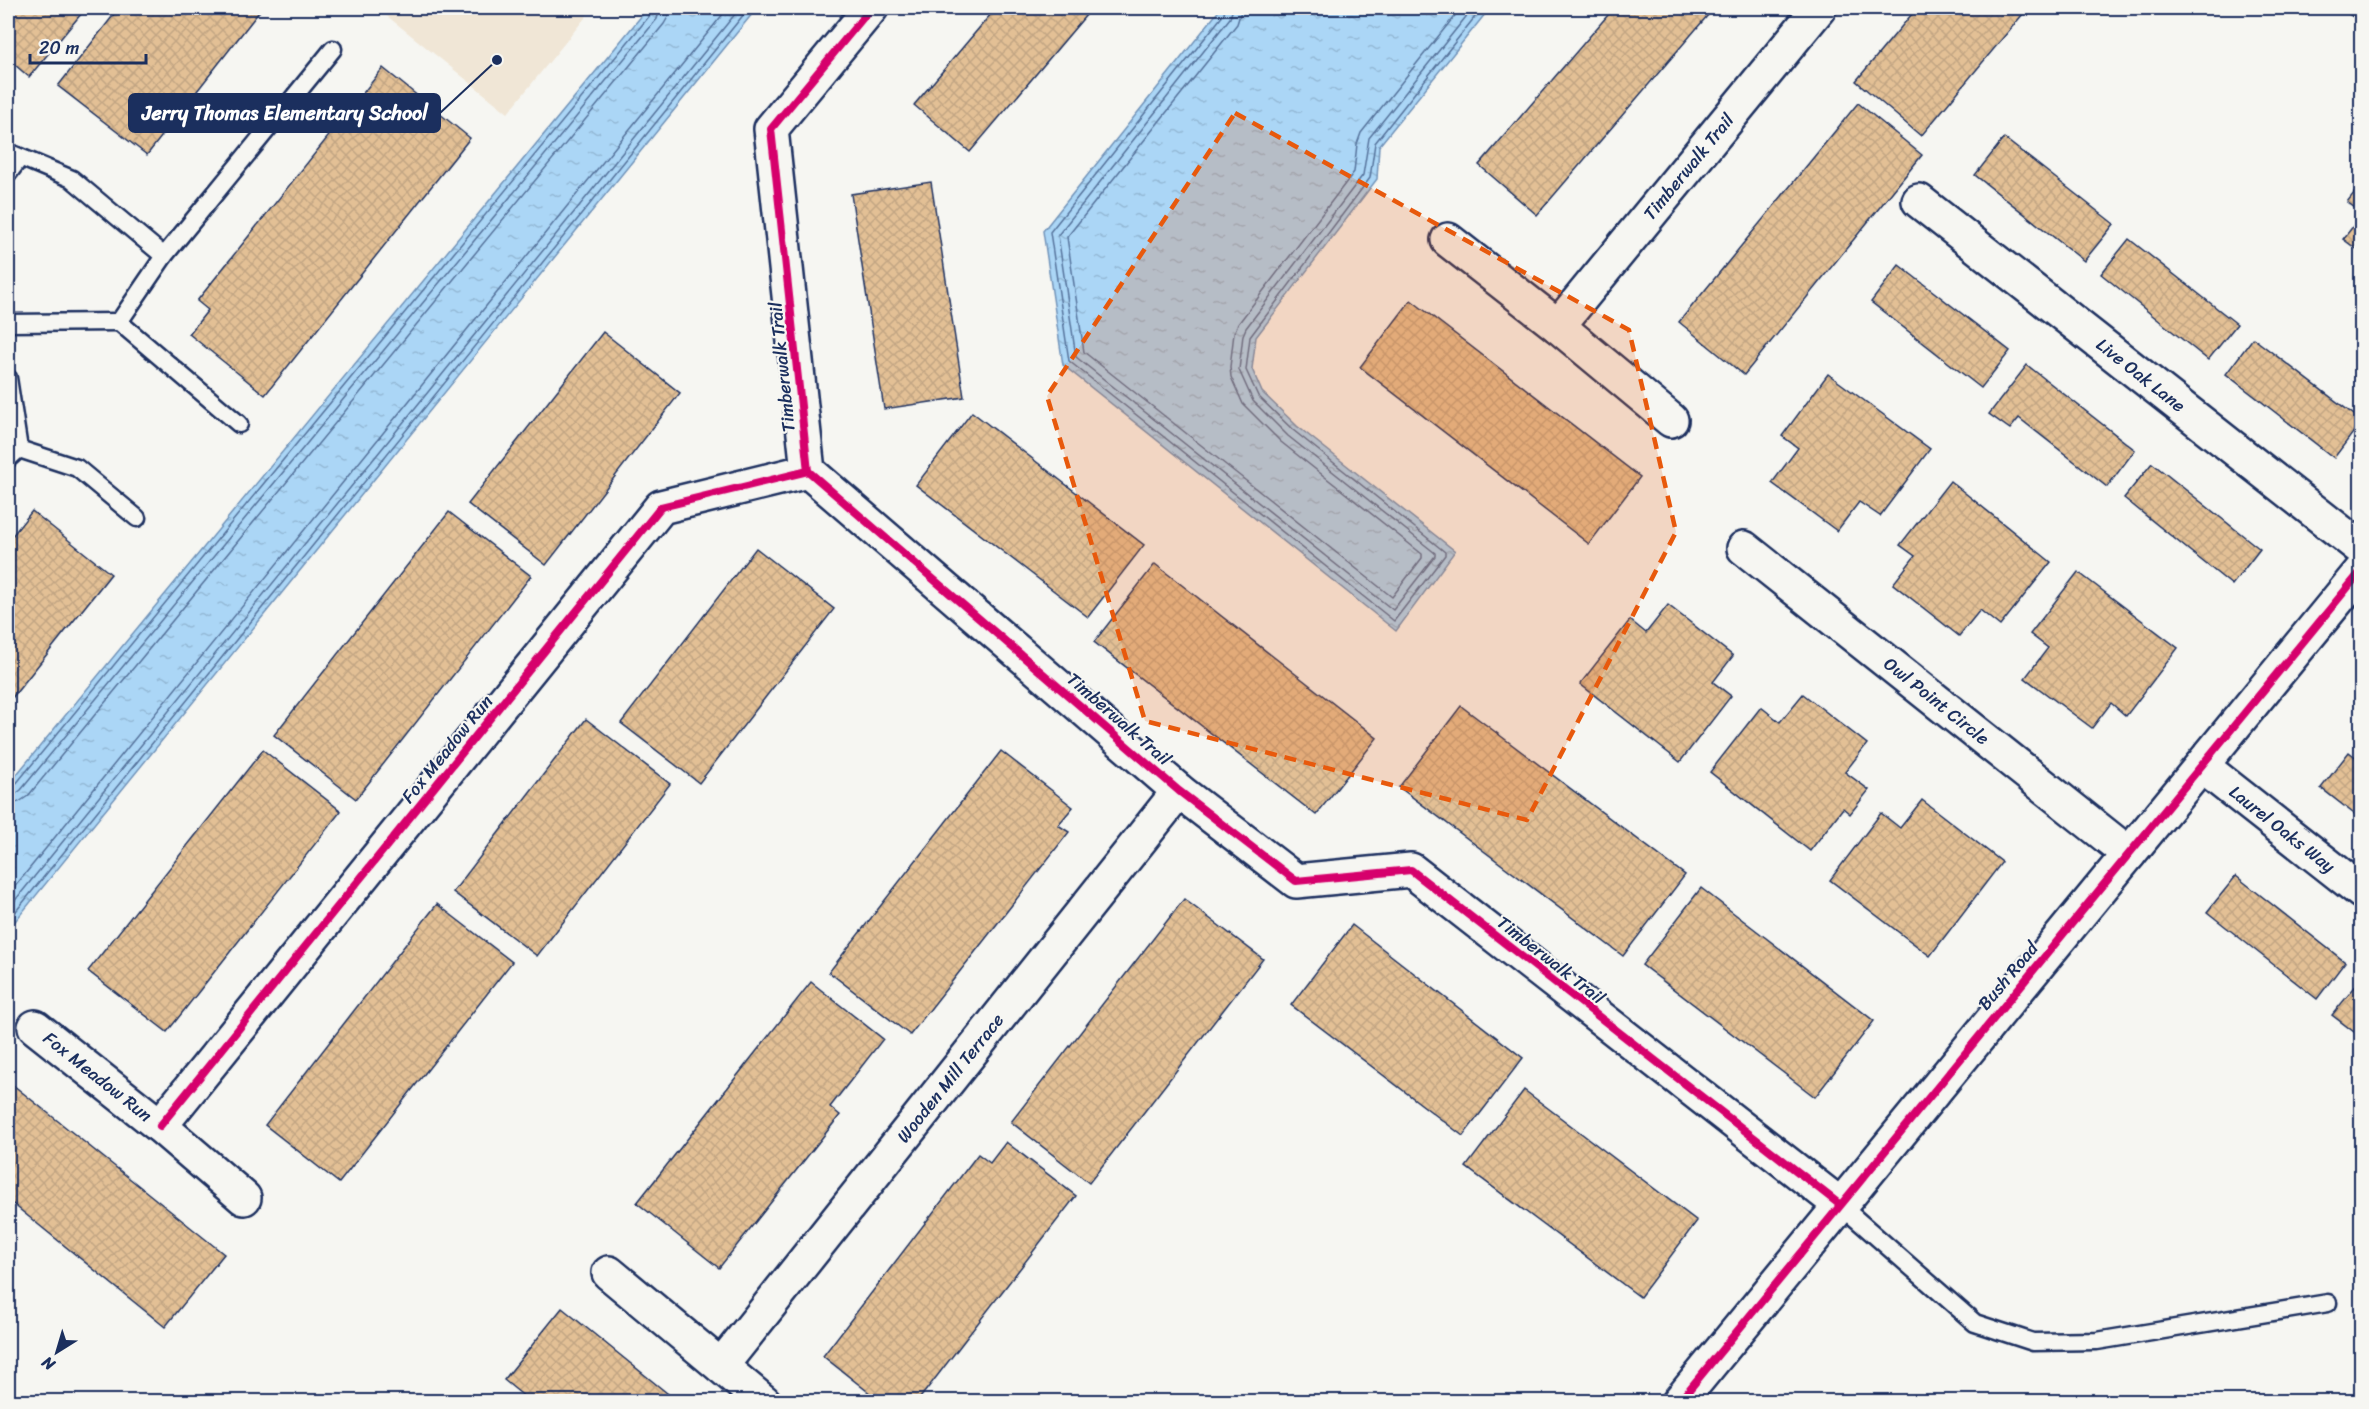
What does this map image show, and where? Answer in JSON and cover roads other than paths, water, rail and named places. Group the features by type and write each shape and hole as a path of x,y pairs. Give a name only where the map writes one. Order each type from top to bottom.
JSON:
{"street":[{"name":"Timberwalk Trail","path":"871,8 771,129 808,471 1179,791 1296,881 1411,870 1839,1204"},
{"name":"Timberwalk Trail","path":"1558,326 1819,8"},
{"name":"Live Oak Lane","path":"1919,201 2361,549"},
{"path":"1448,240 1558,326 1671,420"},
{"name":"Fox Meadow Run","path":"160,1126 661,507 808,471"},
{"name":"Owl Point Circle","path":"1744,548 2129,854"},
{"name":"Bush Road","path":"1679,1401 2361,570"},
{"name":"Laurel Oaks Way","path":"2202,766 2361,892"},
{"name":"Wooden Mill Terrace","path":"721,1365 1179,791"},
{"name":"Fox Meadow Run","path":"35,1027 160,1126 244,1198"},
{"path":"609,1274 764,1401"}],"lane":[{"path":"119,322 164,256 333,49"},
{"path":"8,174 14,155 72,179 164,256"},
{"path":"8,323 119,322 240,424"},
{"path":"8,378 13,454 77,468 136,518"},
{"path":"1839,1204 1976,1323 2032,1341 2097,1341 2328,1303"}],"water":[{"path":"648,8 757,8 8,930 8,785"},
{"path":"1221,8 1490,8 1379,146 1377,179 1256,337 1252,369 1262,392 1297,426 1455,551 1396,631 1063,365 1043,231"}],"place":[{"name":"Jerry Thomas Elementary School","path":"497,60"}]}
